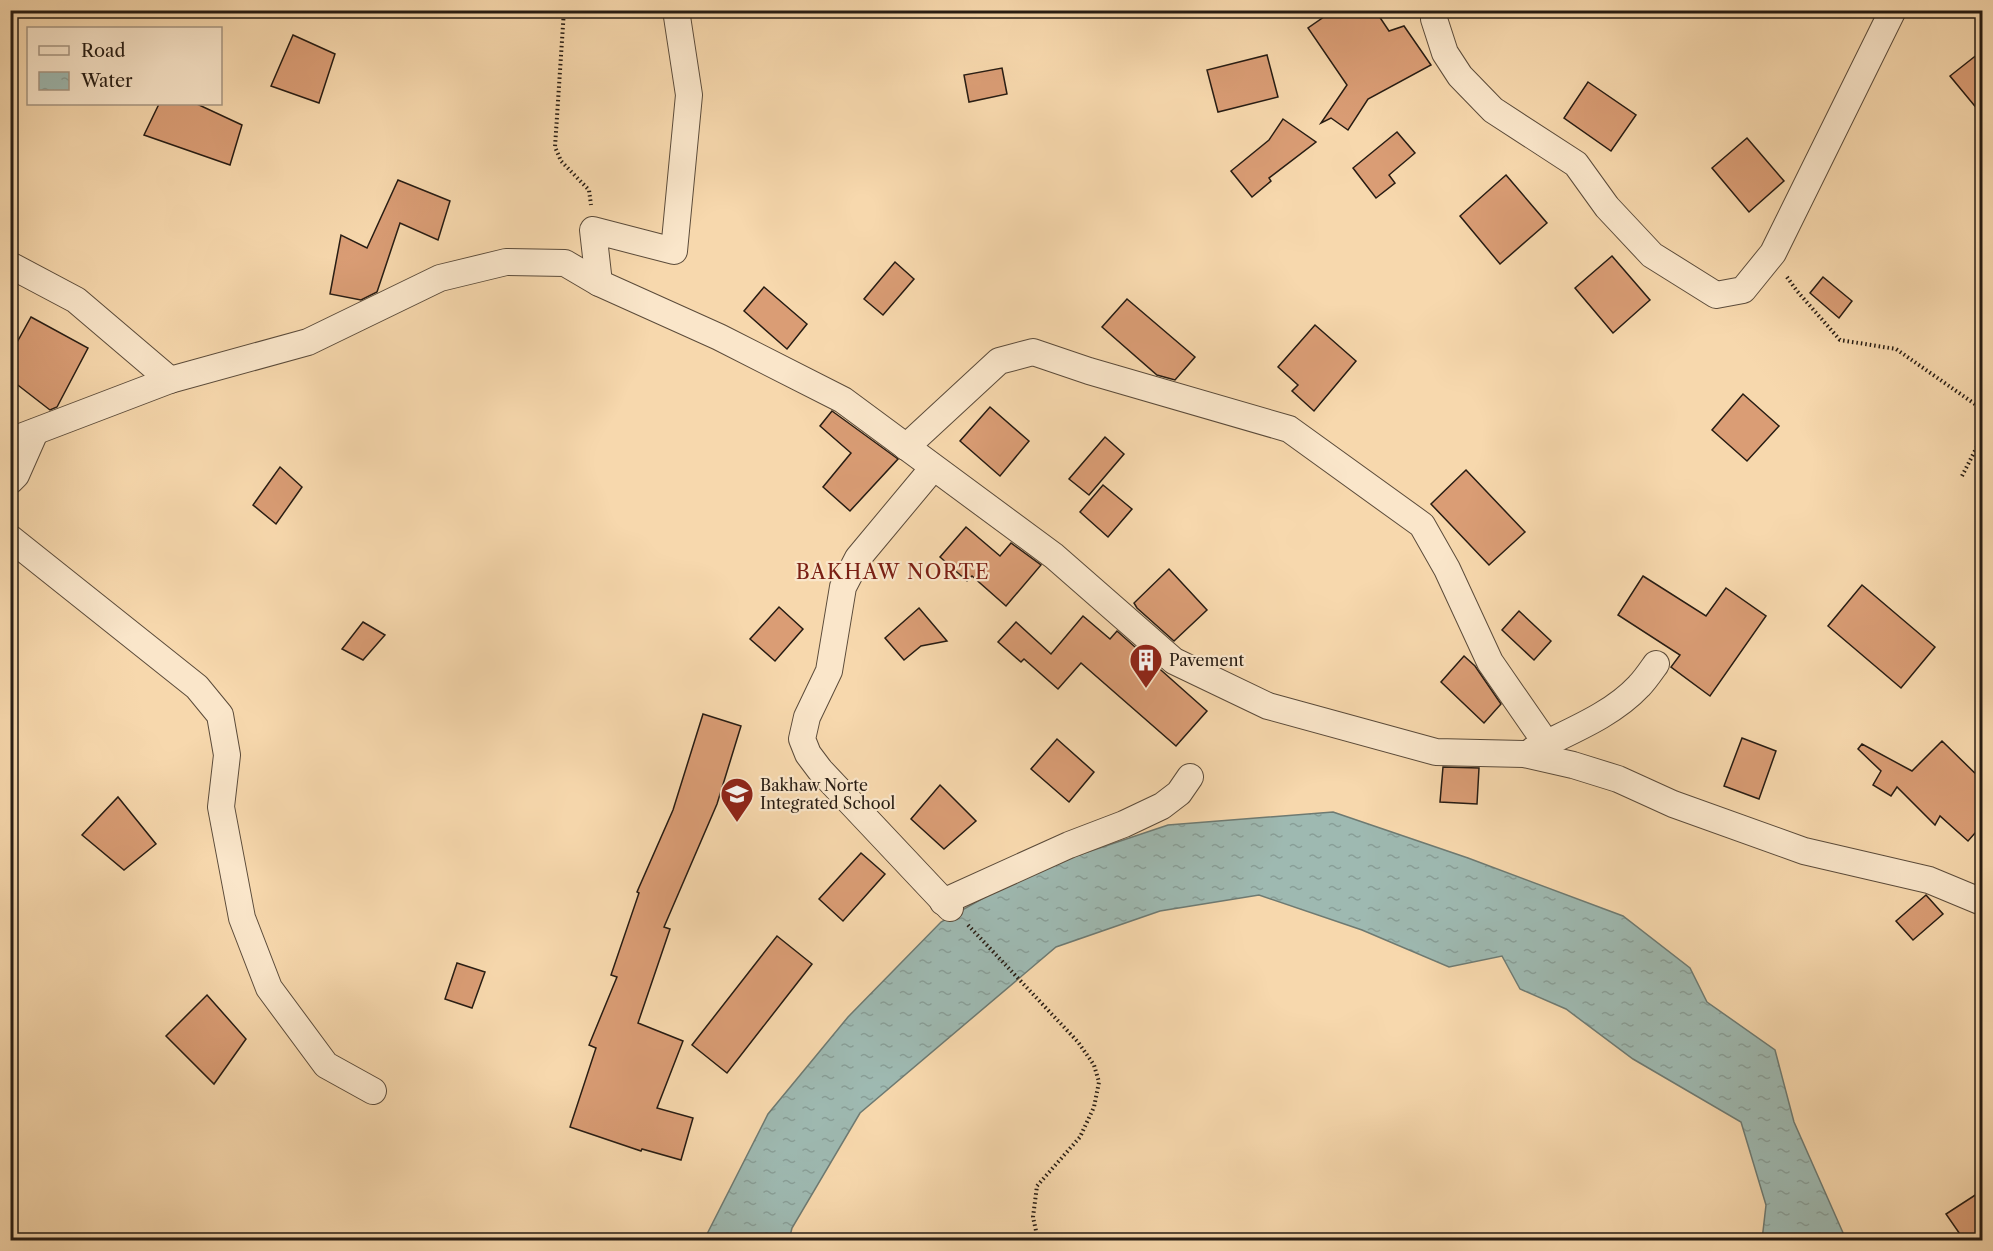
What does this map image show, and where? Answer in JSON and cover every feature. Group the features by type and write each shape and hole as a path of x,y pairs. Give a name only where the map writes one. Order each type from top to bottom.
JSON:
{"street":[{"path":"599,283 593,230 674,251 689,95 676,10"},
{"path":"1435,10 1434,19 1445,52 1460,76 1493,110 1576,164 1607,207 1652,255 1716,294 1743,290 1773,253 1893,10"},
{"path":"10,441 170,380 308,342 440,278 506,262 566,263 599,283 719,337 843,400 1054,556 1174,661 1268,706 1437,752 1535,749 1573,765 1618,779 1674,804 1804,850 1929,880 1983,902"},
{"path":"10,265 76,300 170,380"},
{"path":"906,447 999,361 1033,352 1112,378 1289,429 1422,525 1447,569 1490,662 1535,749"},
{"path":"10,481 16,475 34,432"},
{"path":"933,468 858,558 843,586 829,671 807,717 802,739 808,754 820,770 952,910 1069,845 1124,824 1162,806 1179,793 1190,777"},
{"path":"10,538 197,687 220,715 227,755 221,807 242,918 269,988 327,1065 373,1091"},
{"path":"1535,749 1615,706 1638,687 1656,664"}],"path":[{"path":"564,10 555,147 561,161 590,190 593,230"},
{"path":"1773,253 1797,291 1840,340 1896,349 1983,409"},
{"path":"1962,476 1983,437"},
{"path":"952,910 1078,1042 1094,1065 1099,1082 1094,1107 1080,1137 1037,1186 1033,1217 1038,1240"}],"water":[{"path":"1333,812 1468,858 1623,916 1690,968 1707,1002 1775,1050 1794,1122 1844,1235 1843,1240 1762,1240 1766,1205 1741,1122 1633,1059 1566,1009 1520,989 1502,956 1449,967 1362,930 1259,895 1160,911 1056,947 860,1113 792,1228 789,1240 704,1240 768,1114 848,1017 941,922 1031,871 1168,825"}],"building":[{"path":"1334,10 1375,10 1389,31 1404,26 1431,65 1368,99 1348,130 1331,118 1321,123 1347,85 1308,28"},
{"path":"293,35 335,54 319,103 271,86"},
{"path":"1983,50 1983,116 1950,76"},
{"path":"1267,55 1278,97 1218,112 1207,70"},
{"path":"1002,68 1007,94 969,102 964,75"},
{"path":"1588,82 1636,115 1611,151 1564,118"},
{"path":"159,105 199,105 242,125 230,165 144,135"},
{"path":"1283,119 1316,142 1269,178 1271,181 1252,197 1231,171 1269,140"},
{"path":"1397,132 1415,153 1389,175 1395,183 1376,198 1353,168"},
{"path":"1747,138 1784,181 1749,212 1712,168"},
{"path":"1506,175 1547,223 1500,264 1460,216"},
{"path":"398,180 450,201 438,240 400,223 377,292 361,300 330,294 341,235 367,248"},
{"path":"1612,256 1650,300 1613,333 1575,288"},
{"path":"895,262 914,279 883,315 864,299"},
{"path":"1823,277 1852,301 1839,318 1810,293"},
{"path":"764,287 807,324 787,349 744,311"},
{"path":"1127,299 1195,357 1175,380 1157,375 1102,327"},
{"path":"31,317 88,348 57,407 50,410 10,379 10,355"},
{"path":"1315,325 1356,361 1314,411 1292,391 1298,385 1278,367"},
{"path":"1743,394 1779,426 1747,461 1712,430"},
{"path":"990,407 1029,441 1000,476 960,441"},
{"path":"832,411 898,459 850,511 823,487 851,453 820,426"},
{"path":"1105,437 1124,454 1089,495 1069,479"},
{"path":"280,467 302,487 276,524 253,505"},
{"path":"1466,470 1525,532 1489,565 1431,504"},
{"path":"1103,485 1132,509 1108,537 1080,512"},
{"path":"966,527 1000,556 1011,543 1041,565 1006,606 972,576 967,581 940,557"},
{"path":"1169,569 1207,610 1174,641 1134,603"},
{"path":"1643,576 1706,616 1726,588 1766,616 1710,696 1671,667 1680,655 1618,615"},
{"path":"1862,585 1935,647 1901,688 1828,626"},
{"path":"779,607 803,629 775,661 750,639"},
{"path":"919,608 947,641 921,646 904,660 885,638"},
{"path":"1519,611 1551,641 1534,660 1502,630"},
{"name":"Pavement","path":"1083,616 1110,639 1117,631 1207,711 1176,746 1081,663 1058,689 1024,659 1021,662 998,642 1016,622 1051,654"},
{"path":"363,622 385,635 363,660 342,649"},
{"path":"1464,656 1475,666 1501,704 1484,723 1441,682"},
{"path":"703,714 741,726 717,804 664,927 670,929 638,1023 683,1041 657,1108 693,1118 681,1160 642,1149 641,1151 570,1127 596,1048 589,1045 617,977 611,975 639,893 637,892 673,810"},
{"path":"1742,738 1776,751 1759,799 1724,786"},
{"path":"1057,739 1094,772 1069,802 1031,769"},
{"path":"1942,741 1983,781 1983,824 1968,841 1940,816 1935,825 1897,787 1891,796 1873,785 1881,771 1858,749 1862,744 1912,771"},
{"path":"1443,767 1479,768 1477,804 1440,802"},
{"path":"940,785 976,821 944,849 911,819"},
{"path":"118,797 156,844 124,870 82,835"},
{"path":"861,853 885,874 843,921 819,899"},
{"path":"1926,895 1943,914 1913,940 1896,921"},
{"path":"777,936 812,964 727,1073 692,1045"},
{"path":"457,963 485,972 472,1008 445,999"},
{"path":"207,995 246,1039 214,1084 166,1036"},
{"path":"1983,1190 1983,1240 1964,1240 1946,1214"}],"place":[{"name":"Pavement","path":"1146,689"},
{"name":"Bakhaw Norte Integrated School","path":"737,823"}],"district":[{"name":"BAKHAW NORTE","path":"893,572"}]}
